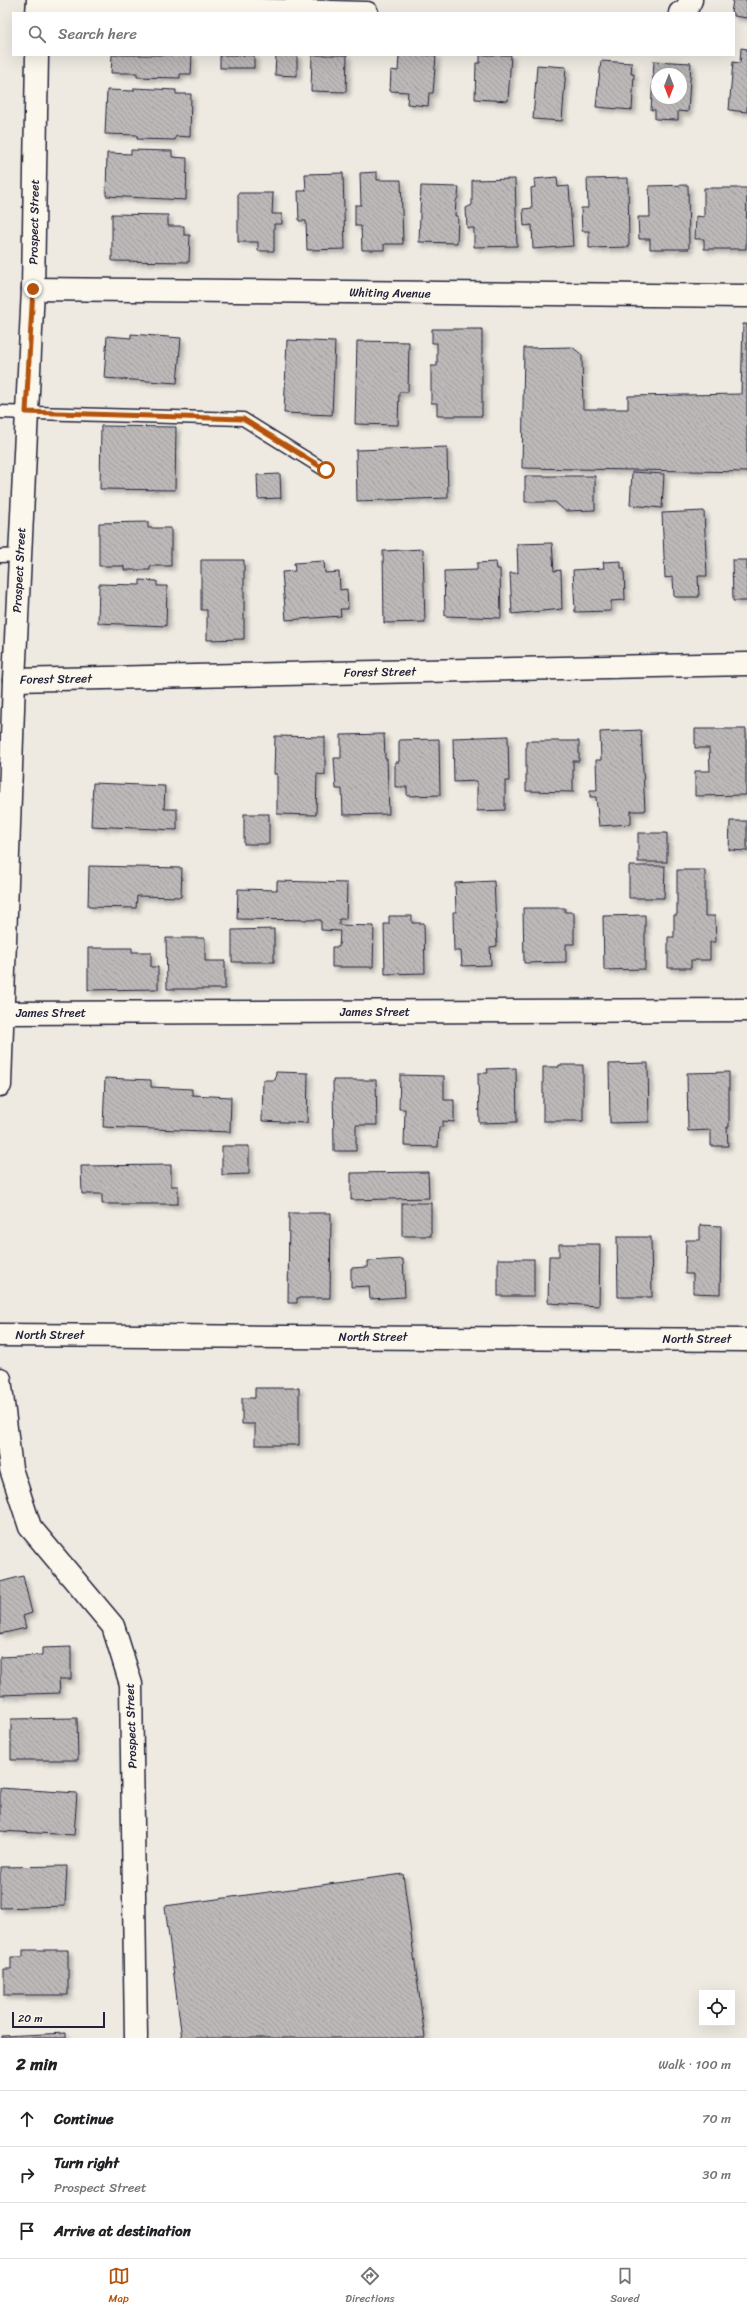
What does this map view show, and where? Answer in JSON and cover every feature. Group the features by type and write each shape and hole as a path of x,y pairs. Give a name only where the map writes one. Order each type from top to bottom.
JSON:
{"street":[{"path":"38,6 320,12"},
{"name":"Prospect Street","path":"0,1085 14,680 10,555 26,412 33,289 37,56"},
{"name":"Whiting Avenue","path":"33,289 747,296"},
{"name":"Forest Street","path":"14,680 747,664"},
{"name":"James Street","path":"3,1013 747,1010"},
{"name":"North Street","path":"0,1334 747,1340"},
{"name":"Prospect Street","path":"0,1379 11,1469 30,1527 113,1626 131,1684 136,2038"}],"lane":[{"path":"0,412 243,419 326,470"}],"building":[{"path":"733,0 747,0 747,18 735,16 735,12 731,12"},
{"path":"741,48 747,49 747,112 729,110 733,62 740,63"},
{"path":"112,56 192,56 191,74 180,74 180,78 137,77 137,73 111,73"},
{"path":"220,56 254,56 254,68 220,68"},
{"path":"276,56 297,56 297,76 275,75"},
{"path":"312,56 347,56 346,92 311,91"},
{"path":"399,56 436,56 433,93 429,93 428,106 407,104 408,92 390,91 391,70 398,71"},
{"path":"480,56 511,56 508,101 475,99 476,63 480,63"},
{"path":"601,61 632,63 631,74 634,74 632,110 596,107"},
{"path":"654,61 691,63 688,112 678,111 678,120 655,119 655,110 651,110 651,104 687,104 687,68 654,68"},
{"path":"537,65 566,67 562,121 533,119"},
{"path":"134,88 176,90 176,94 191,94 190,137 176,136 175,140 137,139 137,135 105,134 107,90 134,91"},
{"path":"131,150 172,151 172,157 187,158 186,200 106,196 107,153 131,154"},
{"path":"377,172 377,180 401,180 403,244 384,244 384,250 362,250 361,226 355,226 355,205 361,205 360,173"},
{"path":"343,173 345,249 307,250 306,221 299,221 298,191 306,191 305,174"},
{"path":"557,177 558,187 569,186 573,246 533,249 532,225 524,226 523,209 532,208 531,188 535,187 534,179"},
{"path":"628,178 629,247 589,248 589,231 582,231 581,208 588,208 587,179"},
{"path":"515,179 517,246 474,247 474,228 467,228 466,208 472,205 472,180"},
{"path":"688,185 689,249 650,249 650,239 639,239 638,217 650,217 649,186"},
{"path":"421,186 459,187 455,216 458,216 457,243 419,242"},
{"path":"704,188 747,188 746,249 704,249 704,239 695,239 696,216 704,217"},
{"path":"238,193 273,193 272,214 282,214 282,224 274,224 274,251 258,251 258,242 238,242"},
{"path":"112,214 168,215 168,226 184,226 184,235 190,235 189,262 112,261"},
{"path":"743,324 747,324 747,472 522,468 524,348 572,347 582,355 583,409 628,409 628,396 741,394"},
{"path":"432,329 482,329 482,416 437,416 437,403 431,403 431,366 437,366 437,343 432,343"},
{"path":"131,334 181,338 177,383 104,378 107,336 131,338"},
{"path":"287,340 335,342 332,415 284,413"},
{"path":"357,341 409,342 408,392 399,392 398,425 355,424"},
{"path":"101,426 176,427 175,490 100,489"},
{"path":"447,447 448,498 357,501 356,450"},
{"path":"632,472 664,474 662,508 630,505"},
{"path":"280,474 281,498 258,499 257,475"},
{"path":"525,476 595,476 595,510 565,511 555,502 525,502"},
{"path":"704,511 707,576 698,576 699,597 674,597 673,577 665,578 662,513"},
{"path":"148,522 148,528 171,528 171,566 150,566 150,570 124,570 124,566 99,566 99,523"},
{"path":"552,543 554,571 561,570 562,609 512,614 510,573 518,573 517,544"},
{"path":"423,549 425,622 384,623 383,551"},
{"path":"201,560 244,560 244,639 207,640 207,610 201,610"},
{"path":"732,560 747,560 747,601 733,601"},
{"path":"324,561 325,573 339,572 340,590 347,589 348,609 340,609 341,616 286,620 282,572 295,571 294,563"},
{"path":"621,561 621,568 624,568 625,600 611,601 611,611 575,612 573,570 604,568 603,562"},
{"path":"496,562 497,569 500,569 501,618 445,616 444,571 477,570 477,563"},
{"path":"140,580 157,581 157,586 167,586 166,626 98,623 99,584 140,585"},
{"path":"695,729 746,729 746,795 695,796 695,771 710,771 709,748 695,748"},
{"path":"641,730 645,811 631,811 631,824 599,826 596,797 590,797 590,790 597,790 596,760 601,760 600,732"},
{"path":"384,734 385,759 387,759 389,814 343,815 342,789 336,789 334,758 341,758 341,735"},
{"path":"275,736 325,737 325,775 317,774 316,815 277,814 277,774 274,774"},
{"path":"508,736 509,781 505,781 505,810 477,811 477,781 454,782 453,738"},
{"path":"439,739 440,795 407,796 407,787 395,787 395,762 399,762 399,740"},
{"path":"526,741 579,741 579,761 573,761 573,792 526,791"},
{"path":"93,783 165,786 164,809 177,809 177,830 91,826"},
{"path":"244,814 269,814 269,844 244,844"},
{"path":"730,821 747,821 747,851 729,850"},
{"path":"638,833 667,833 667,862 638,862"},
{"path":"89,866 182,868 181,897 137,896 136,908 88,907"},
{"path":"629,866 665,866 664,898 629,898"},
{"path":"677,870 705,870 705,916 715,916 716,942 710,942 710,960 691,960 691,968 668,968 668,937 674,937 674,915 677,915"},
{"path":"277,881 347,883 346,919 339,919 339,925 374,926 373,967 332,967 332,947 339,947 340,931 321,930 321,920 237,919 238,889 277,890"},
{"path":"494,881 497,946 490,947 491,965 462,966 461,951 454,951 453,912 456,912 455,883"},
{"path":"523,908 565,908 565,912 574,912 574,944 566,944 566,962 524,963"},
{"path":"645,915 645,969 604,970 603,916"},
{"path":"389,916 412,916 412,923 424,923 425,973 385,974 384,924 389,924"},
{"path":"274,929 274,962 232,962 232,930"},
{"path":"166,938 205,938 205,961 225,961 225,989 167,989"},
{"path":"88,948 132,948 132,952 151,952 151,967 158,967 158,989 88,990"},
{"path":"648,1063 649,1122 610,1123 609,1064"},
{"path":"559,1065 583,1065 583,1121 543,1121 543,1067 559,1067"},
{"path":"516,1068 517,1122 479,1123 478,1073 488,1073 487,1069"},
{"path":"276,1072 308,1073 307,1123 262,1121 263,1080 275,1080"},
{"path":"729,1072 729,1127 727,1127 728,1146 711,1146 711,1130 688,1131 687,1073"},
{"path":"400,1075 444,1076 444,1100 454,1100 454,1122 443,1121 443,1127 439,1127 438,1147 404,1146 405,1109 399,1109"},
{"path":"105,1078 151,1080 151,1087 192,1089 192,1095 231,1097 230,1132 103,1127"},
{"path":"333,1080 376,1080 377,1125 356,1125 356,1151 334,1151"},
{"path":"222,1146 249,1146 249,1174 222,1175"},
{"path":"171,1165 171,1186 178,1186 178,1204 102,1204 102,1194 82,1194 81,1166"},
{"path":"428,1172 429,1198 351,1200 351,1173"},
{"path":"402,1203 431,1203 431,1236 402,1236"},
{"path":"289,1213 331,1213 330,1298 297,1298 297,1303 288,1303"},
{"path":"700,1225 721,1226 720,1294 693,1293 693,1274 685,1274 686,1240 700,1240"},
{"path":"617,1237 651,1237 652,1297 618,1297"},
{"path":"559,1244 600,1244 599,1306 548,1303 549,1256 559,1256"},
{"path":"403,1259 405,1297 370,1299 369,1286 351,1287 351,1268 368,1267 368,1261"},
{"path":"498,1259 534,1259 534,1296 498,1296"},
{"path":"255,1388 299,1388 299,1445 255,1445 255,1424 242,1424 242,1398 255,1398"},
{"path":"23,1576 32,1613 23,1616 26,1628 0,1634 0,1582"},
{"path":"71,1647 71,1679 59,1679 60,1693 0,1695 0,1657 42,1655 42,1648"},
{"path":"77,1718 78,1760 11,1760 11,1719"},
{"path":"0,1788 77,1793 74,1835 0,1831"},
{"path":"67,1866 65,1906 0,1908 0,1867"},
{"path":"403,1874 425,2038 182,2038 165,1906"},
{"path":"23,1950 68,1950 68,1995 4,1995 4,1969 11,1969 11,1957 23,1957"},
{"path":"66,2033 66,2038 2,2038 2,2036"}],"route":[{"path":"33,289 26,412 243,419 326,470"}]}
